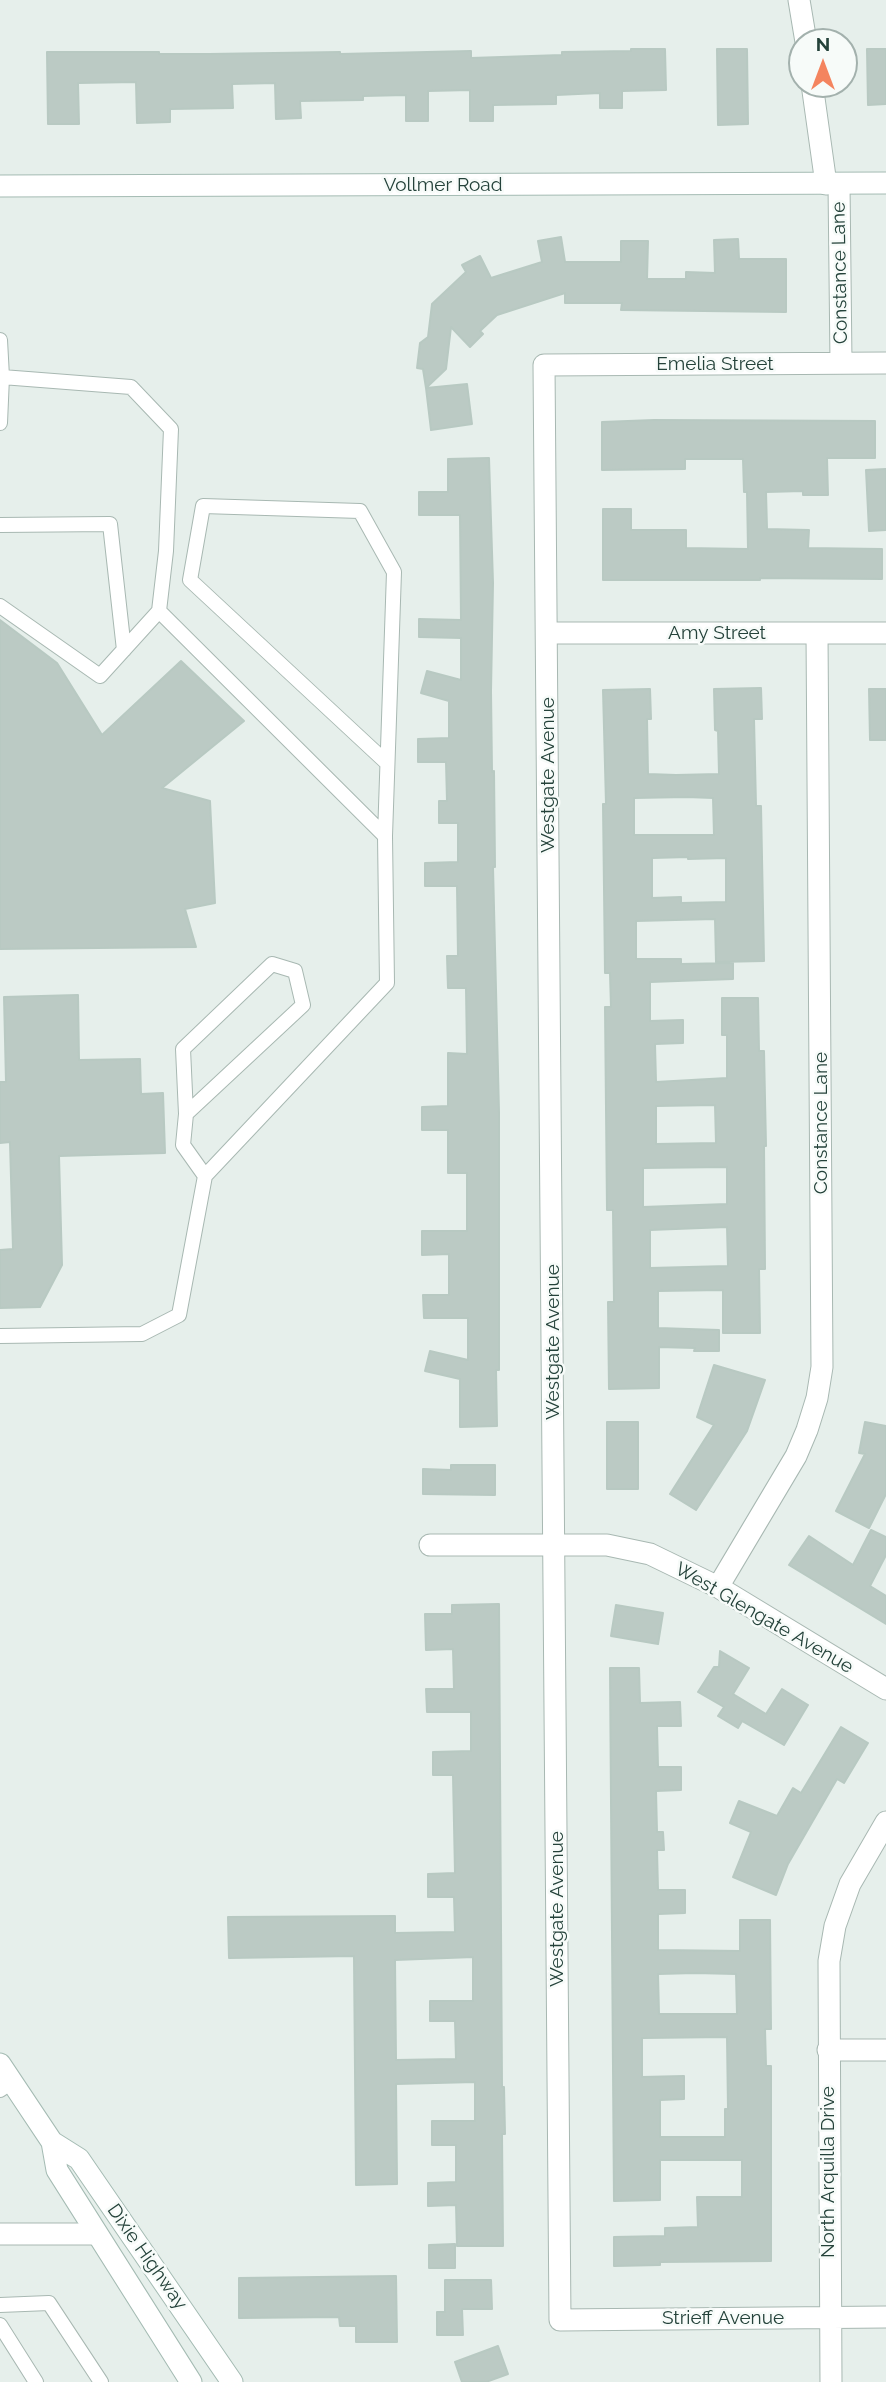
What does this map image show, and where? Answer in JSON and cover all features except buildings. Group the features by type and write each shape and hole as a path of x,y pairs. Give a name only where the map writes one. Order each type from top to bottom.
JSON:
{"street":[{"path":"799,0 804,28"},
{"name":"Constance Lane","path":"815,98 832,184 841,363"},
{"name":"Vollmer Road","path":"0,186 886,183"},
{"name":"Emelia Street","path":"544,365 886,363"},
{"name":"Westgate Avenue","path":"544,365 560,2319"},
{"name":"Amy Street","path":"547,633 886,633"},
{"name":"Constance Lane","path":"718,1587 796,1456 811,1419 822,1367 817,633"},
{"name":"West Glengate Avenue","path":"430,1545 607,1545 650,1553 718,1587 886,1689"},
{"name":"North Arquilla Drive","path":"831,2382 829,1961 835,1926 850,1884 886,1822"},
{"path":"828,2050 886,2050"},
{"name":"Dixie Highway","path":"0,2064 6,2086 52,2143 79,2159 232,2382"},
{"name":"Dixie Highway","path":"52,2143 57,2170 191,2382"},
{"path":"0,2234 96,2234"},
{"name":"Strieff Avenue","path":"560,2319 886,2317"}],"lane":[{"path":"0,340 0,423"},
{"path":"0,606 100,676 159,611 166,551 171,429 131,387 2,377"},
{"path":"0,1336 142,1335 179,1315 205,1176 387,983 385,836 394,572 360,511 203,506 190,580 387,763"},
{"path":"0,525 110,524 124,650"},
{"path":"159,611 385,836"},
{"path":"186,1114 303,1005 295,971 272,964 183,1049 186,1114 183,1145 205,1176"},
{"path":"0,2305 49,2303 102,2382"},
{"path":"0,2325 36,2382"}]}
